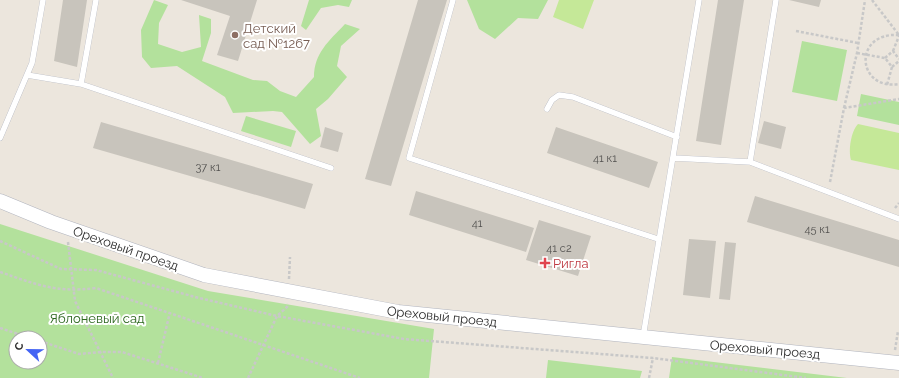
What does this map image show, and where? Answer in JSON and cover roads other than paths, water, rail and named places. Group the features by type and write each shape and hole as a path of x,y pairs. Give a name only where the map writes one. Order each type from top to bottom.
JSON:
{"street":[{"name":"Ореховый проезд","path":"0,201 51,222 204,275 398,312 899,363"}],"lane":[{"path":"0,138 32,63 43,0"},
{"path":"81,84 96,0"},
{"path":"453,0 409,158 658,240"},
{"path":"643,337 658,240 674,158 699,0"},
{"path":"750,162 776,0"},
{"path":"27,75 81,84 331,168"},
{"path":"547,109 552,100 559,95 573,97 677,137"},
{"path":"674,158 750,162 899,219"}],"place":[{"name":"Детский сад №1267","path":"235,35"},
{"name":"Ригла","path":"545,263"}],"park label":[{"name":"Яблоневый сад","path":"97,318"}]}
